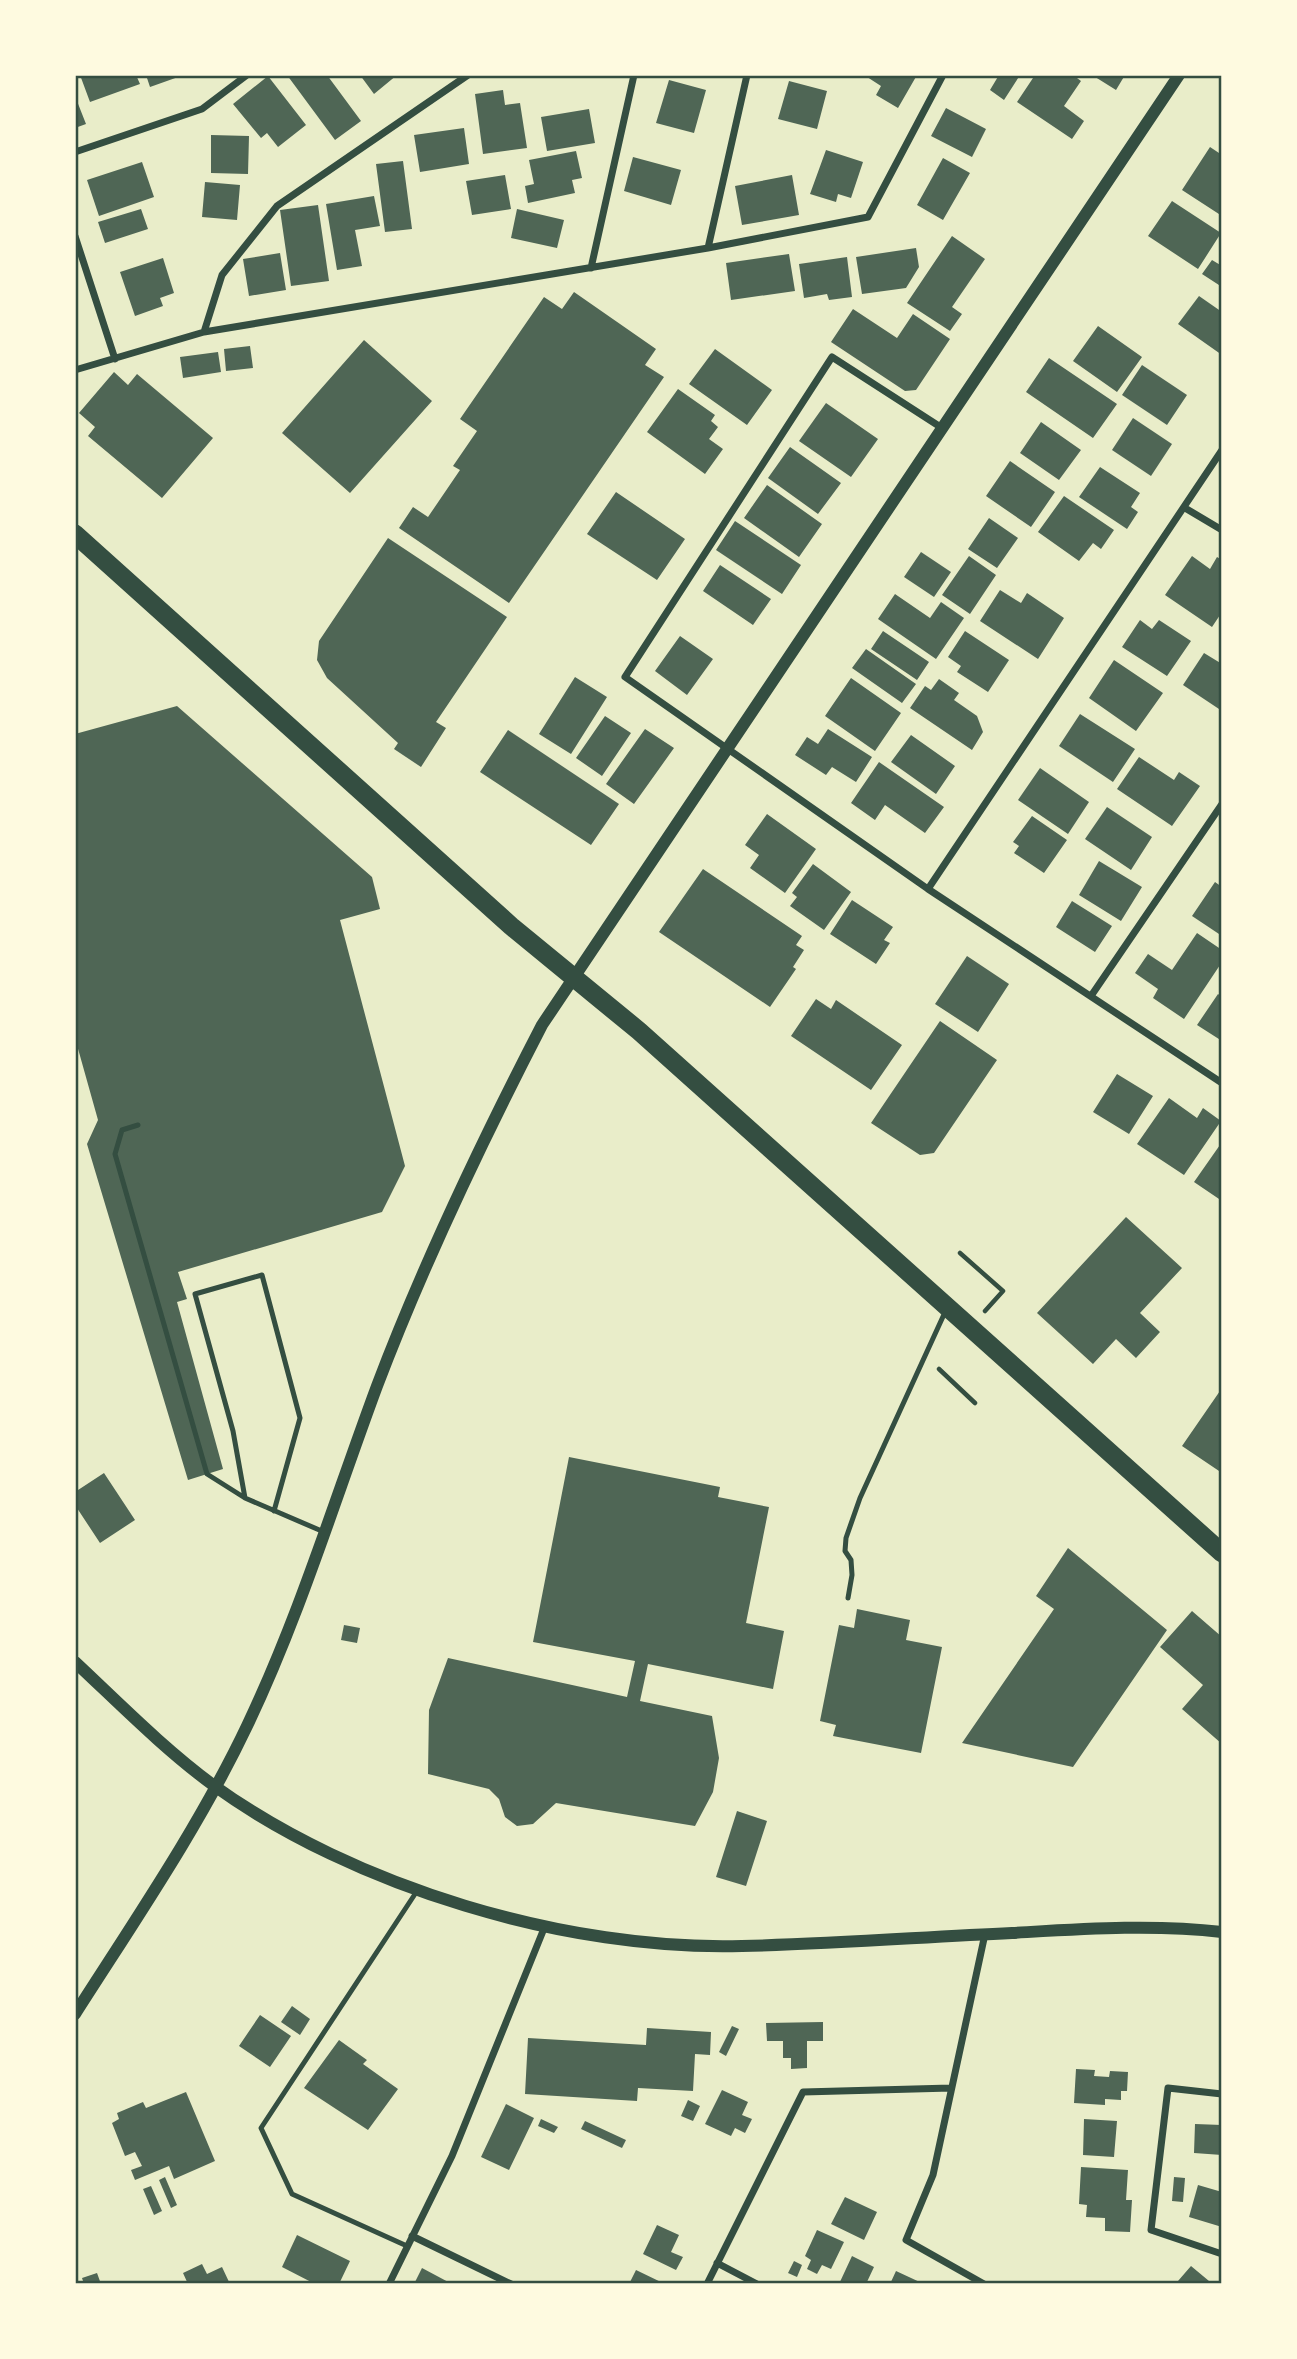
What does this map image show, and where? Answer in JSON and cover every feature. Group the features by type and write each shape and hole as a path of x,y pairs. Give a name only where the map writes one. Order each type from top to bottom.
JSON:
{"highway":[{"path":"75,534 511,926 574,976 1222,1553"}],"street":[{"path":"75,152 202,109 247,75"},
{"path":"204,332 222,275 277,206 468,75"},
{"path":"591,268 634,75"},
{"path":"708,248 747,75"},
{"path":"75,370 204,332 708,248 868,218 943,75"},
{"path":"75,2014 186,1840 248,1723 324,1532 378,1383 475,1154 542,1025 1179,75"},
{"path":"75,236 115,359"},
{"path":"942,428 832,357 625,677 928,889 1222,1083"},
{"path":"928,889 1222,450"},
{"path":"1185,508 1222,530"},
{"path":"1091,996 1222,804"},
{"path":"75,1662 178,1758 215,1786 297,1837 417,1891 545,1926 645,1941 739,1947 1145,1927 1222,1932"},
{"path":"389,2284 452,2156 545,1926"},
{"path":"984,2284 906,2240 933,2175 985,1934"},
{"path":"706,2284 803,2092 951,2088"},
{"path":"1222,2094 1168,2088 1151,2230 1222,2254"},
{"path":"412,2236 511,2284"},
{"path":"717,2263 757,2284"}],"lane":[{"path":"138,1125 122,1130 115,1154 207,1474 245,1498 324,1532"},
{"path":"245,1498 233,1432 195,1294 262,1275 300,1418 274,1511"},
{"path":"848,1598 851,1560 845,1550 846,1538 860,1498 947,1307"},
{"path":"408,2246 292,2194 261,2128 417,1891"}],"path":[{"path":"960,1253 1003,1291"},
{"path":"936,1366 975,1403"}],"building":[{"path":"80,75 136,75 140,84 90,102"},
{"path":"146,75 181,75 181,76 150,87"},
{"path":"287,75 327,75 361,121 335,140"},
{"path":"360,75 397,75 374,94"},
{"path":"864,75 917,75 898,108 876,95 881,86"},
{"path":"999,75 1020,75 1004,100 990,90"},
{"path":"1035,75 1073,75 1081,81 1064,106 1084,121 1072,139 1017,102"},
{"path":"1092,75 1125,75 1116,90"},
{"path":"268,76 306,125 278,147 267,133 261,138 233,104"},
{"path":"669,80 706,90 694,133 656,123"},
{"path":"789,81 827,91 817,129 778,119"},
{"path":"503,90 505,105 520,103 527,148 483,154 475,94"},
{"path":"75,96 86,124 75,128"},
{"path":"946,108 986,129 972,157 931,136"},
{"path":"589,109 595,143 547,151 541,117"},
{"path":"464,128 469,164 420,172 414,135"},
{"path":"211,135 249,136 248,174 211,173"},
{"path":"1210,147 1222,155 1222,216 1182,190"},
{"path":"826,150 863,162 851,198 838,194 836,202 810,194"},
{"path":"576,151 582,178 572,180 575,193 528,203 525,186 534,184 529,160"},
{"path":"633,157 681,170 671,205 624,191"},
{"path":"943,158 970,173 943,220 917,205"},
{"path":"403,161 412,229 385,232 376,164"},
{"path":"142,162 154,197 99,216 87,180"},
{"path":"505,175 511,209 472,215 466,181"},
{"path":"792,175 799,215 742,225 735,186"},
{"path":"205,182 240,185 237,220 202,217"},
{"path":"374,196 380,226 355,230 362,266 337,270 326,204"},
{"path":"1172,201 1221,233 1198,269 1148,236"},
{"path":"318,205 329,281 291,286 280,210"},
{"path":"141,209 148,229 105,243 98,222"},
{"path":"517,209 564,220 557,248 511,238"},
{"path":"952,236 985,259 952,307 962,314 950,331 907,303"},
{"path":"916,248 919,267 906,288 862,294 856,257"},
{"path":"280,253 286,290 249,296 243,259"},
{"path":"789,254 795,291 731,300 726,263"},
{"path":"847,257 852,297 829,300 827,294 804,298 799,264"},
{"path":"163,258 174,293 160,298 163,306 135,316 120,272"},
{"path":"1212,260 1222,266 1222,287 1202,274"},
{"path":"574,292 656,349 645,365 664,377 509,603 399,528 413,507 428,517 460,470 453,466 477,431 460,419 544,297 562,309"},
{"path":"1199,296 1222,312 1222,355 1178,324"},
{"path":"853,309 897,338 913,314 950,339 916,390 905,391 831,342"},
{"path":"1098,326 1142,357 1117,392 1073,361"},
{"path":"364,340 432,401 350,493 282,433"},
{"path":"250,346 253,368 226,371 224,349"},
{"path":"715,349 772,390 747,425 689,384"},
{"path":"218,352 221,372 183,378 180,357"},
{"path":"1049,358 1117,404 1093,438 1026,392"},
{"path":"1142,365 1187,395 1167,425 1122,395"},
{"path":"114,372 128,385 137,374 213,438 162,498 88,436 95,427 79,413"},
{"path":"678,389 715,415 711,421 718,427 709,439 723,449 705,474 647,432"},
{"path":"826,403 878,439 851,477 799,441"},
{"path":"1133,418 1172,444 1151,476 1112,450"},
{"path":"1041,422 1081,450 1059,480 1020,453"},
{"path":"790,447 841,483 818,514 768,478"},
{"path":"1010,461 1055,492 1031,527 986,496"},
{"path":"1100,467 1140,493 1131,507 1138,512 1127,529 1079,497"},
{"path":"767,485 822,524 799,557 744,518"},
{"path":"616,492 685,539 657,580 587,534"},
{"path":"1064,496 1114,530 1101,549 1093,543 1079,561 1038,532"},
{"path":"989,518 1018,538 997,568 968,549"},
{"path":"735,521 801,565 782,594 716,550"},
{"path":"388,538 507,617 436,722 446,728 421,767 394,749 398,743 327,678 317,660 319,641"},
{"path":"921,552 951,572 934,597 904,577"},
{"path":"969,556 996,575 970,614 942,595"},
{"path":"1192,556 1210,569 1217,557 1222,560 1222,612 1212,627 1165,595"},
{"path":"720,565 771,599 753,625 703,591"},
{"path":"1000,590 1021,603 1027,593 1064,618 1038,659 980,621"},
{"path":"895,594 930,618 941,602 964,618 936,659 878,619"},
{"path":"1140,620 1152,629 1159,620 1191,641 1167,676 1122,647"},
{"path":"883,631 929,662 917,680 871,649"},
{"path":"965,631 1009,660 988,692 957,672 961,666 948,657"},
{"path":"680,636 713,659 687,695 655,671"},
{"path":"866,649 916,684 902,703 852,668"},
{"path":"1204,653 1222,664 1222,711 1183,685"},
{"path":"1114,660 1163,693 1136,731 1089,698"},
{"path":"575,677 607,697 571,754 539,734"},
{"path":"851,678 901,713 875,751 825,716"},
{"path":"939,679 959,693 954,700 977,716 983,732 972,750 910,708 925,686 931,690"},
{"path":"177,706 372,877 380,909 340,920 405,1166 382,1212 178,1272 187,1299 177,1302 223,1469 188,1480 87,1144 98,1120 75,1038 75,734"},
{"path":"1080,714 1135,749 1113,782 1059,746"},
{"path":"605,716 631,733 602,776 576,758"},
{"path":"645,729 674,748 634,804 606,784"},
{"path":"828,729 872,757 856,782 832,767 826,775 795,755 807,737 818,744"},
{"path":"508,730 619,804 591,845 480,772"},
{"path":"911,735 955,766 936,794 891,762"},
{"path":"1139,757 1174,780 1179,772 1200,786 1172,826 1117,789"},
{"path":"879,762 944,807 925,833 885,805 875,820 851,803"},
{"path":"1040,768 1089,802 1068,834 1018,800"},
{"path":"1107,807 1152,837 1131,870 1085,839"},
{"path":"767,814 816,849 785,893 750,868 759,855 745,845"},
{"path":"1032,816 1067,840 1044,873 1014,853 1019,846 1013,842"},
{"path":"1099,861 1142,887 1121,921 1079,895"},
{"path":"813,864 851,892 824,930 790,906 797,897 792,893"},
{"path":"703,869 802,936 796,945 804,950 793,967 796,969 770,1007 659,932"},
{"path":"1215,882 1222,887 1222,936 1192,916"},
{"path":"852,900 893,927 884,940 890,943 876,964 830,934"},
{"path":"1072,901 1112,926 1095,952 1056,927"},
{"path":"1197,933 1222,950 1222,962 1184,1019 1153,998 1158,989 1135,973 1148,954 1172,970"},
{"path":"967,956 1009,984 978,1032 935,1004"},
{"path":"1218,994 1222,997 1222,1041 1197,1025"},
{"path":"816,999 831,1009 836,1000 902,1045 871,1090 791,1036"},
{"path":"940,1021 997,1060 934,1153 920,1155 871,1123"},
{"path":"1117,1074 1153,1096 1129,1134 1093,1112"},
{"path":"1169,1098 1197,1118 1203,1108 1221,1121 1184,1175 1137,1144"},
{"path":"1222,1142 1222,1201 1194,1182"},
{"path":"1126,1217 1182,1268 1140,1313 1160,1332 1136,1358 1116,1339 1093,1364 1037,1313"},
{"path":"1222,1388 1222,1473 1182,1446"},
{"path":"569,1457 720,1487 718,1497 769,1507 746,1623 784,1631 773,1689 648,1664 640,1701 712,1716 719,1758 713,1792 695,1826 556,1803 533,1824 517,1826 505,1817 499,1799 489,1789 428,1774 429,1710 448,1658 627,1697 635,1661 533,1642"},
{"path":"104,1473 135,1520 100,1543 75,1505 75,1492"},
{"path":"1068,1548 1167,1630 1073,1767 962,1743 1054,1609 1036,1596"},
{"path":"857,1609 910,1620 906,1640 942,1647 921,1753 833,1736 836,1725 820,1721 839,1625 854,1628"},
{"path":"1192,1611 1222,1637 1222,1744 1182,1709 1203,1685 1160,1647"},
{"path":"344,1625 360,1628 357,1643 341,1640"},
{"path":"737,1811 767,1821 746,1886 716,1877"},
{"path":"292,2006 310,2019 300,2035 281,2022"},
{"path":"260,2015 291,2036 270,2067 239,2046"},
{"path":"823,2022 823,2041 807,2041 807,2068 791,2069 791,2058 783,2058 783,2041 767,2041 766,2023"},
{"path":"732,2026 739,2029 726,2056 719,2052"},
{"path":"647,2028 711,2032 710,2055 695,2054 693,2091 638,2088 637,2101 525,2094 528,2038 646,2045"},
{"path":"339,2040 367,2060 363,2064 398,2089 368,2130 304,2088"},
{"path":"1076,2069 1095,2070 1094,2076 1109,2077 1110,2071 1128,2072 1127,2091 1121,2091 1121,2100 1105,2099 1105,2105 1074,2103"},
{"path":"722,2090 748,2102 742,2115 752,2119 745,2133 735,2128 731,2136 705,2124"},
{"path":"186,2092 215,2161 174,2179 169,2166 135,2180 131,2170 142,2166 135,2152 125,2156 112,2123 119,2119 117,2113 143,2102 146,2108"},
{"path":"688,2100 700,2106 693,2121 681,2116"},
{"path":"506,2104 534,2118 509,2170 481,2157"},
{"path":"541,2119 558,2127 554,2133 538,2126"},
{"path":"1084,2119 1117,2121 1114,2157 1083,2155"},
{"path":"585,2121 626,2140 622,2148 581,2129"},
{"path":"1195,2124 1222,2125 1222,2155 1194,2153"},
{"path":"1081,2167 1128,2170 1126,2200 1132,2200 1130,2232 1105,2231 1105,2218 1086,2217 1087,2205 1079,2204"},
{"path":"165,2177 177,2205 171,2208 159,2180"},
{"path":"1174,2177 1185,2178 1183,2202 1172,2201"},
{"path":"1198,2185 1222,2192 1222,2227 1189,2217"},
{"path":"151,2186 162,2211 154,2215 143,2189"},
{"path":"845,2197 877,2212 864,2240 831,2224"},
{"path":"657,2225 679,2235 671,2252 683,2257 676,2270 643,2254"},
{"path":"817,2230 844,2242 831,2269 822,2265 817,2274 807,2269 811,2260 805,2256"},
{"path":"297,2235 350,2261 339,2284 315,2284 282,2267"},
{"path":"852,2256 874,2267 866,2284 839,2284"},
{"path":"794,2261 802,2265 797,2277 788,2273"},
{"path":"202,2264 207,2274 222,2267 230,2284 188,2284 183,2273"},
{"path":"1191,2266 1209,2281 1207,2284 1178,2281"},
{"path":"422,2268 452,2284 414,2284"},
{"path":"636,2270 665,2284 629,2284"},
{"path":"896,2271 924,2284 890,2284"},
{"path":"97,2273 101,2284 84,2284 82,2278"}]}
